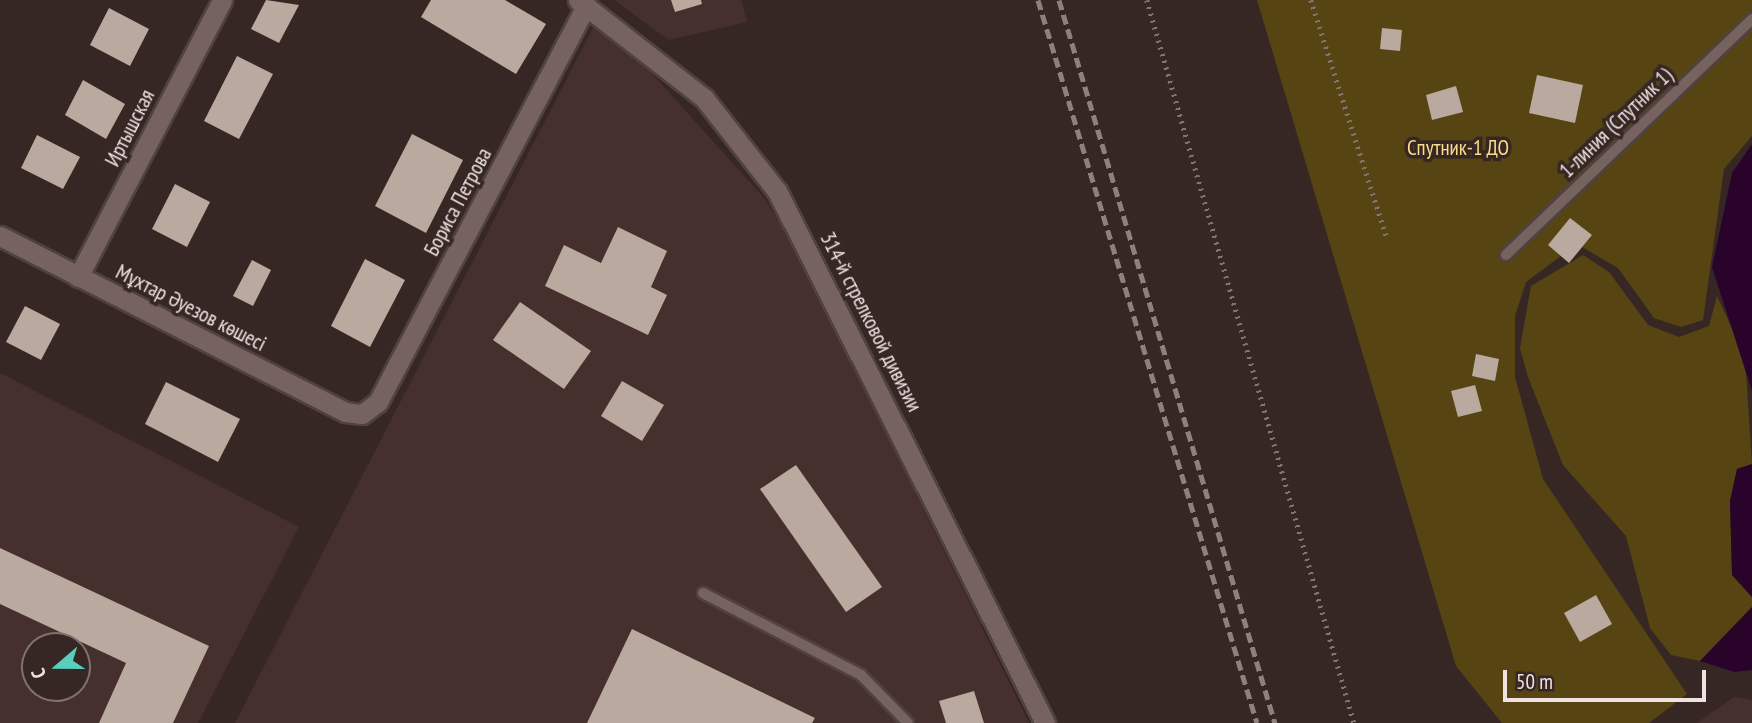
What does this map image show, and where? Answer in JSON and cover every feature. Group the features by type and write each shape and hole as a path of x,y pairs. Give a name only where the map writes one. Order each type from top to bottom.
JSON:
{"street":[{"name":"Иртышская","path":"78,277 222,0"},
{"name":"Бориса Петрова","path":"362,414 379,402 582,2"},
{"name":"314-й стрелковой дивизии","path":"582,2 704,98 777,191 1045,723"},
{"name":"Мұхтар Әуезов көшесі","path":"0,236 345,412 362,414"}],"lane":[{"name":"1-линия (Спутник 1)","path":"1506,255 1752,19"},
{"path":"703,593 861,675 908,723"}],"path":[{"path":"1147,0 1354,723"},
{"path":"1311,0 1387,237"}],"shaded area":[{"path":"614,0 741,0 747,22 669,40"},
{"path":"593,28 639,59 764,198 794,246 1029,723 235,723"},
{"path":"1752,144 1752,391 1712,267 1732,173"},
{"path":"0,373 299,527 198,723 0,723"},
{"path":"1752,464 1752,597 1732,575 1730,501 1737,469"},
{"path":"1752,607 1752,670 1734,672 1700,661"},
{"path":"1734,697 1752,700 1752,723 1697,723"}],"green space":[{"name":"Спутник-1 ДО","path":"1257,0 1752,0 1752,136 1724,169 1703,320 1681,327 1654,318 1618,268 1577,244 1526,282 1515,316 1515,377 1543,479 1687,694 1649,723 1502,723 1456,666"},
{"path":"1583,255 1609,272 1648,325 1679,337 1709,326 1717,296 1745,356 1752,464 1737,469 1730,501 1732,575 1752,597 1752,607 1700,661 1671,655 1650,628 1626,536 1563,465 1528,377 1520,348 1531,286"}],"building":[{"path":"266,0 299,5 279,43 251,29"},
{"path":"431,0 505,0 546,24 516,74 421,17"},
{"path":"671,0 701,0 702,4 675,12"},
{"path":"109,8 149,29 130,66 90,45"},
{"path":"1382,28 1402,30 1400,51 1380,49"},
{"path":"237,56 273,74 239,139 204,121"},
{"path":"1537,75 1583,85 1575,123 1529,113"},
{"path":"83,80 125,104 106,139 65,115"},
{"path":"1456,86 1463,112 1432,120 1426,95"},
{"path":"412,134 463,160 426,233 375,206"},
{"path":"37,135 80,157 63,189 21,168"},
{"path":"175,184 210,202 187,247 152,229"},
{"path":"1570,218 1592,235 1569,263 1548,245"},
{"path":"618,227 667,251 651,287 667,295 648,335 545,286 564,245 601,263"},
{"path":"365,259 405,280 370,347 331,326"},
{"path":"252,260 271,270 253,306 233,296"},
{"path":"520,302 591,351 564,389 493,340"},
{"path":"25,306 60,324 41,360 6,342"},
{"path":"1476,354 1499,359 1495,381 1472,376"},
{"path":"622,381 664,405 642,441 601,416"},
{"path":"166,382 240,419 218,462 145,424"},
{"path":"1475,385 1482,411 1458,417 1451,391"},
{"path":"796,465 882,587 846,612 760,489"},
{"path":"0,548 209,646 173,723 99,723 126,663 91,647 91,632 60,632 0,604"},
{"path":"1596,595 1612,624 1580,642 1564,613"},
{"path":"632,629 815,718 812,723 587,723"},
{"path":"974,691 984,723 946,723 939,701"}],"railway":[{"path":"1038,0 1257,723"},
{"path":"1059,0 1275,723"}]}
